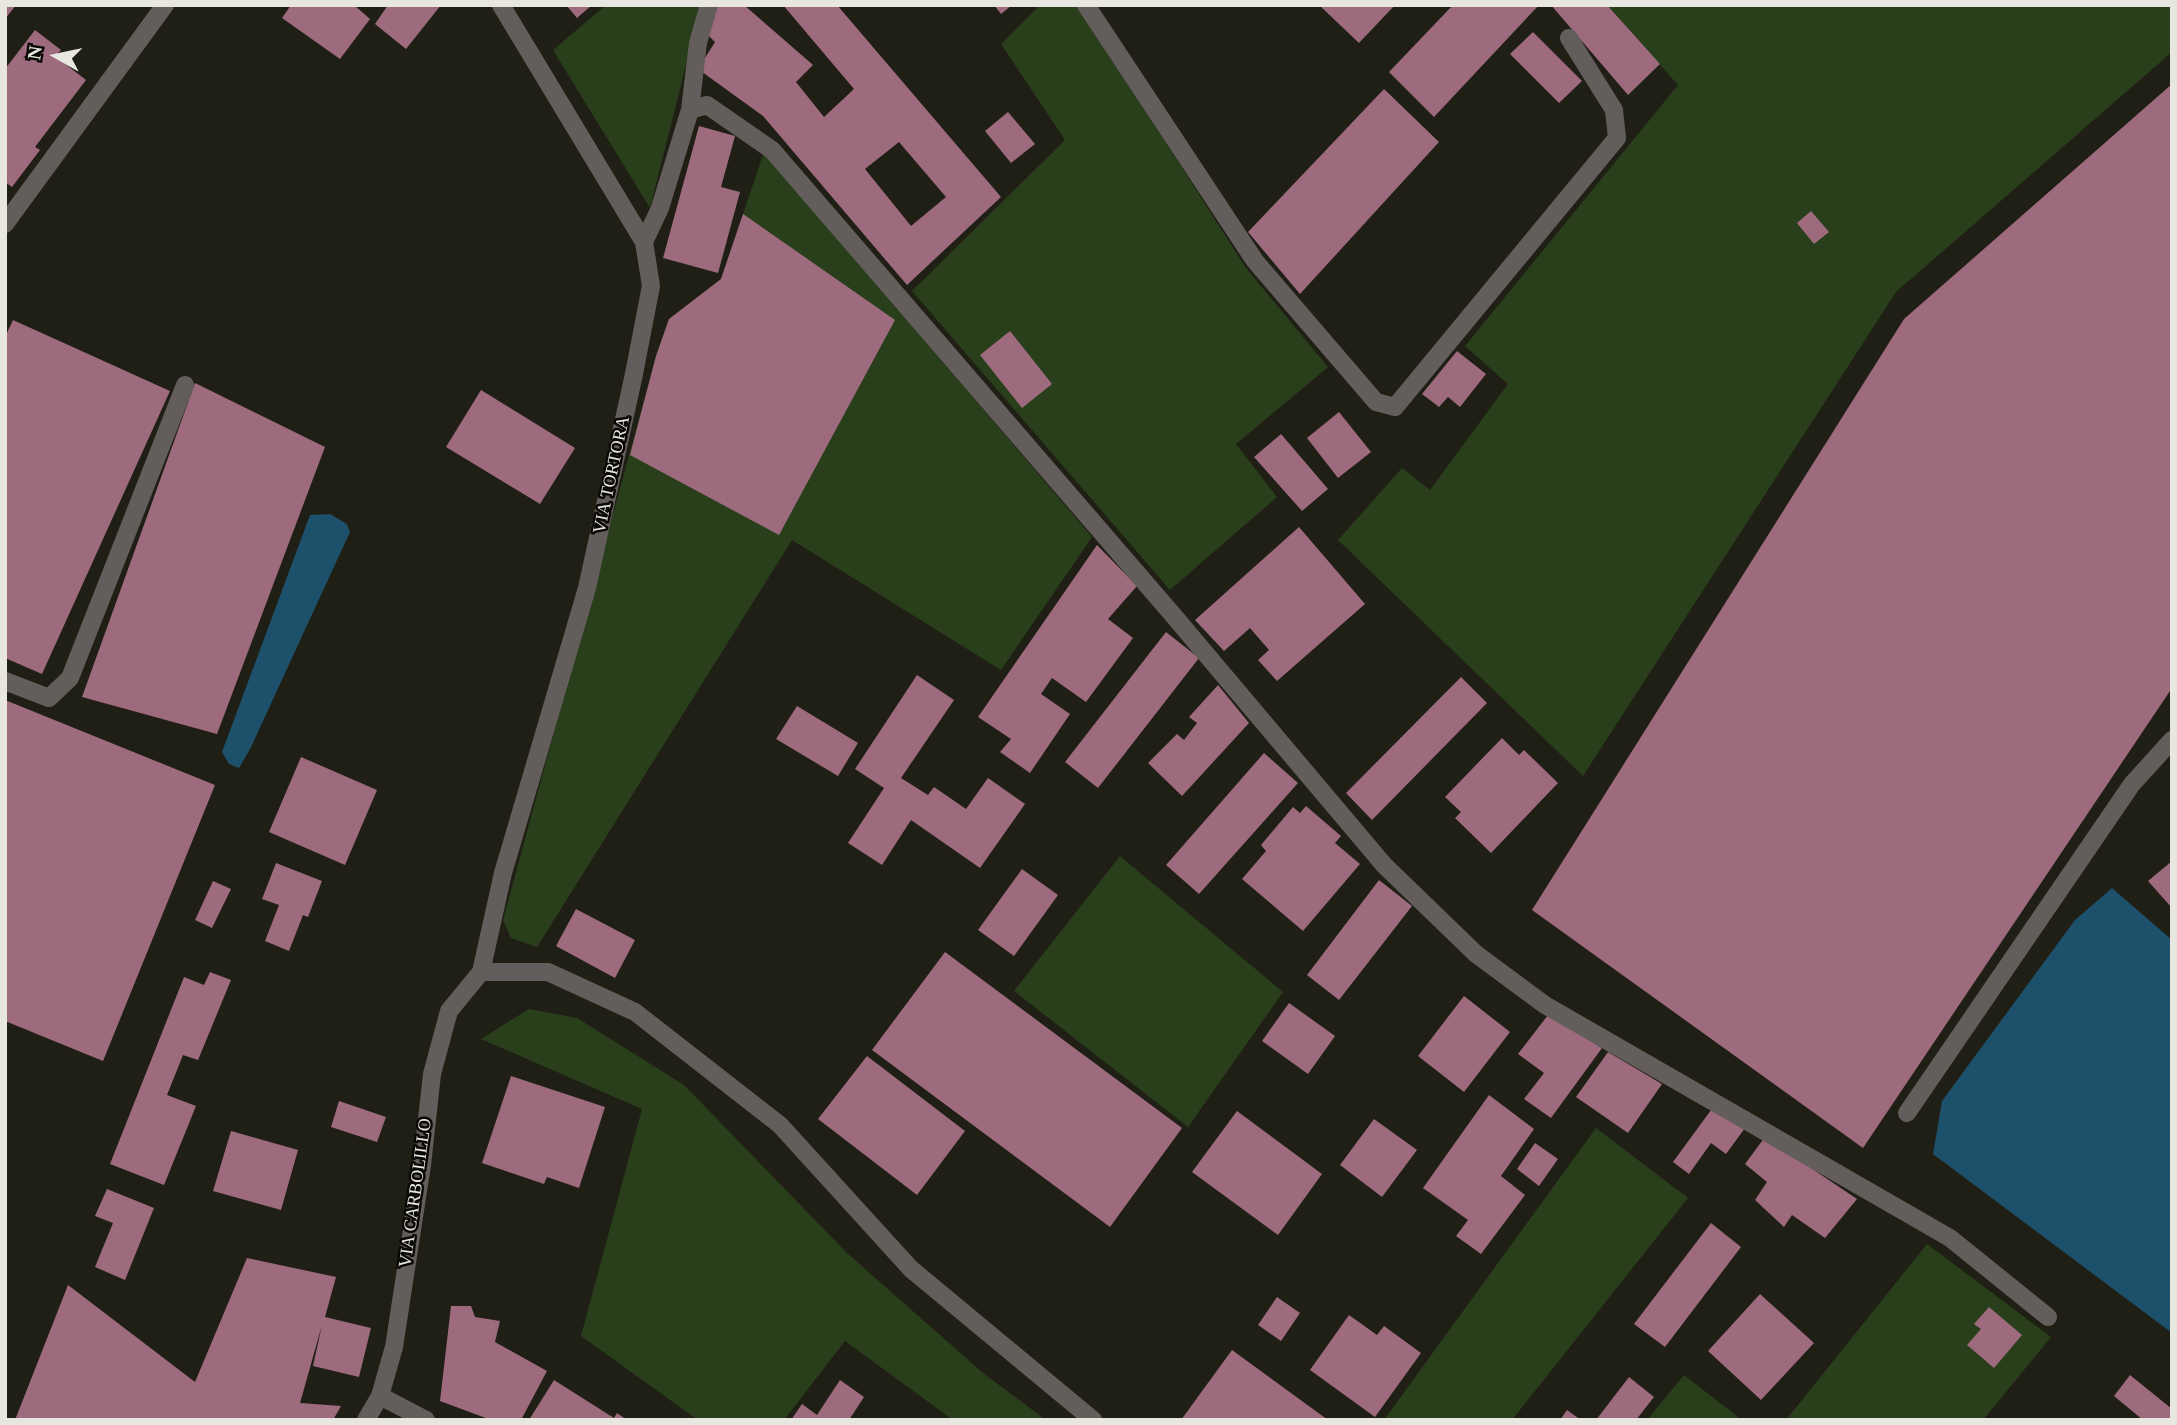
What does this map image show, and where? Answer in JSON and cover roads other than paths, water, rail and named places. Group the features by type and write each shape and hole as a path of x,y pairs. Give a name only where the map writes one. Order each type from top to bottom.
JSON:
{"street":[{"path":"5,224 165,5"},
{"name":"VIA TORTORA","path":"481,972 503,873 590,575 651,286 644,242 501,5"},
{"path":"644,242 660,208 690,110 698,43 709,5"},
{"path":"1086,5 1255,261 1376,402 1395,407 1618,138 1614,110 1569,38"},
{"path":"690,110 707,105 772,150 1173,615 1384,865 1476,954 1545,1005 1950,1238 2048,1317"},
{"path":"5,681 48,698 70,678 185,385"},
{"path":"1907,1113 2132,784 2172,740"},
{"path":"481,972 548,972 635,1012 780,1125 911,1269 1093,1420"},
{"name":"VIA CARBOLILLO","path":"366,1420 380,1396 394,1347 422,1165 432,1074 449,1011 481,972"},
{"path":"380,1396 426,1420"}],"water":[{"path":"330,514 347,524 350,532 239,768 229,764 222,752 310,515"},
{"path":"2112,888 2172,940 2172,1333 1933,1154 1942,1101 2075,920"}]}
